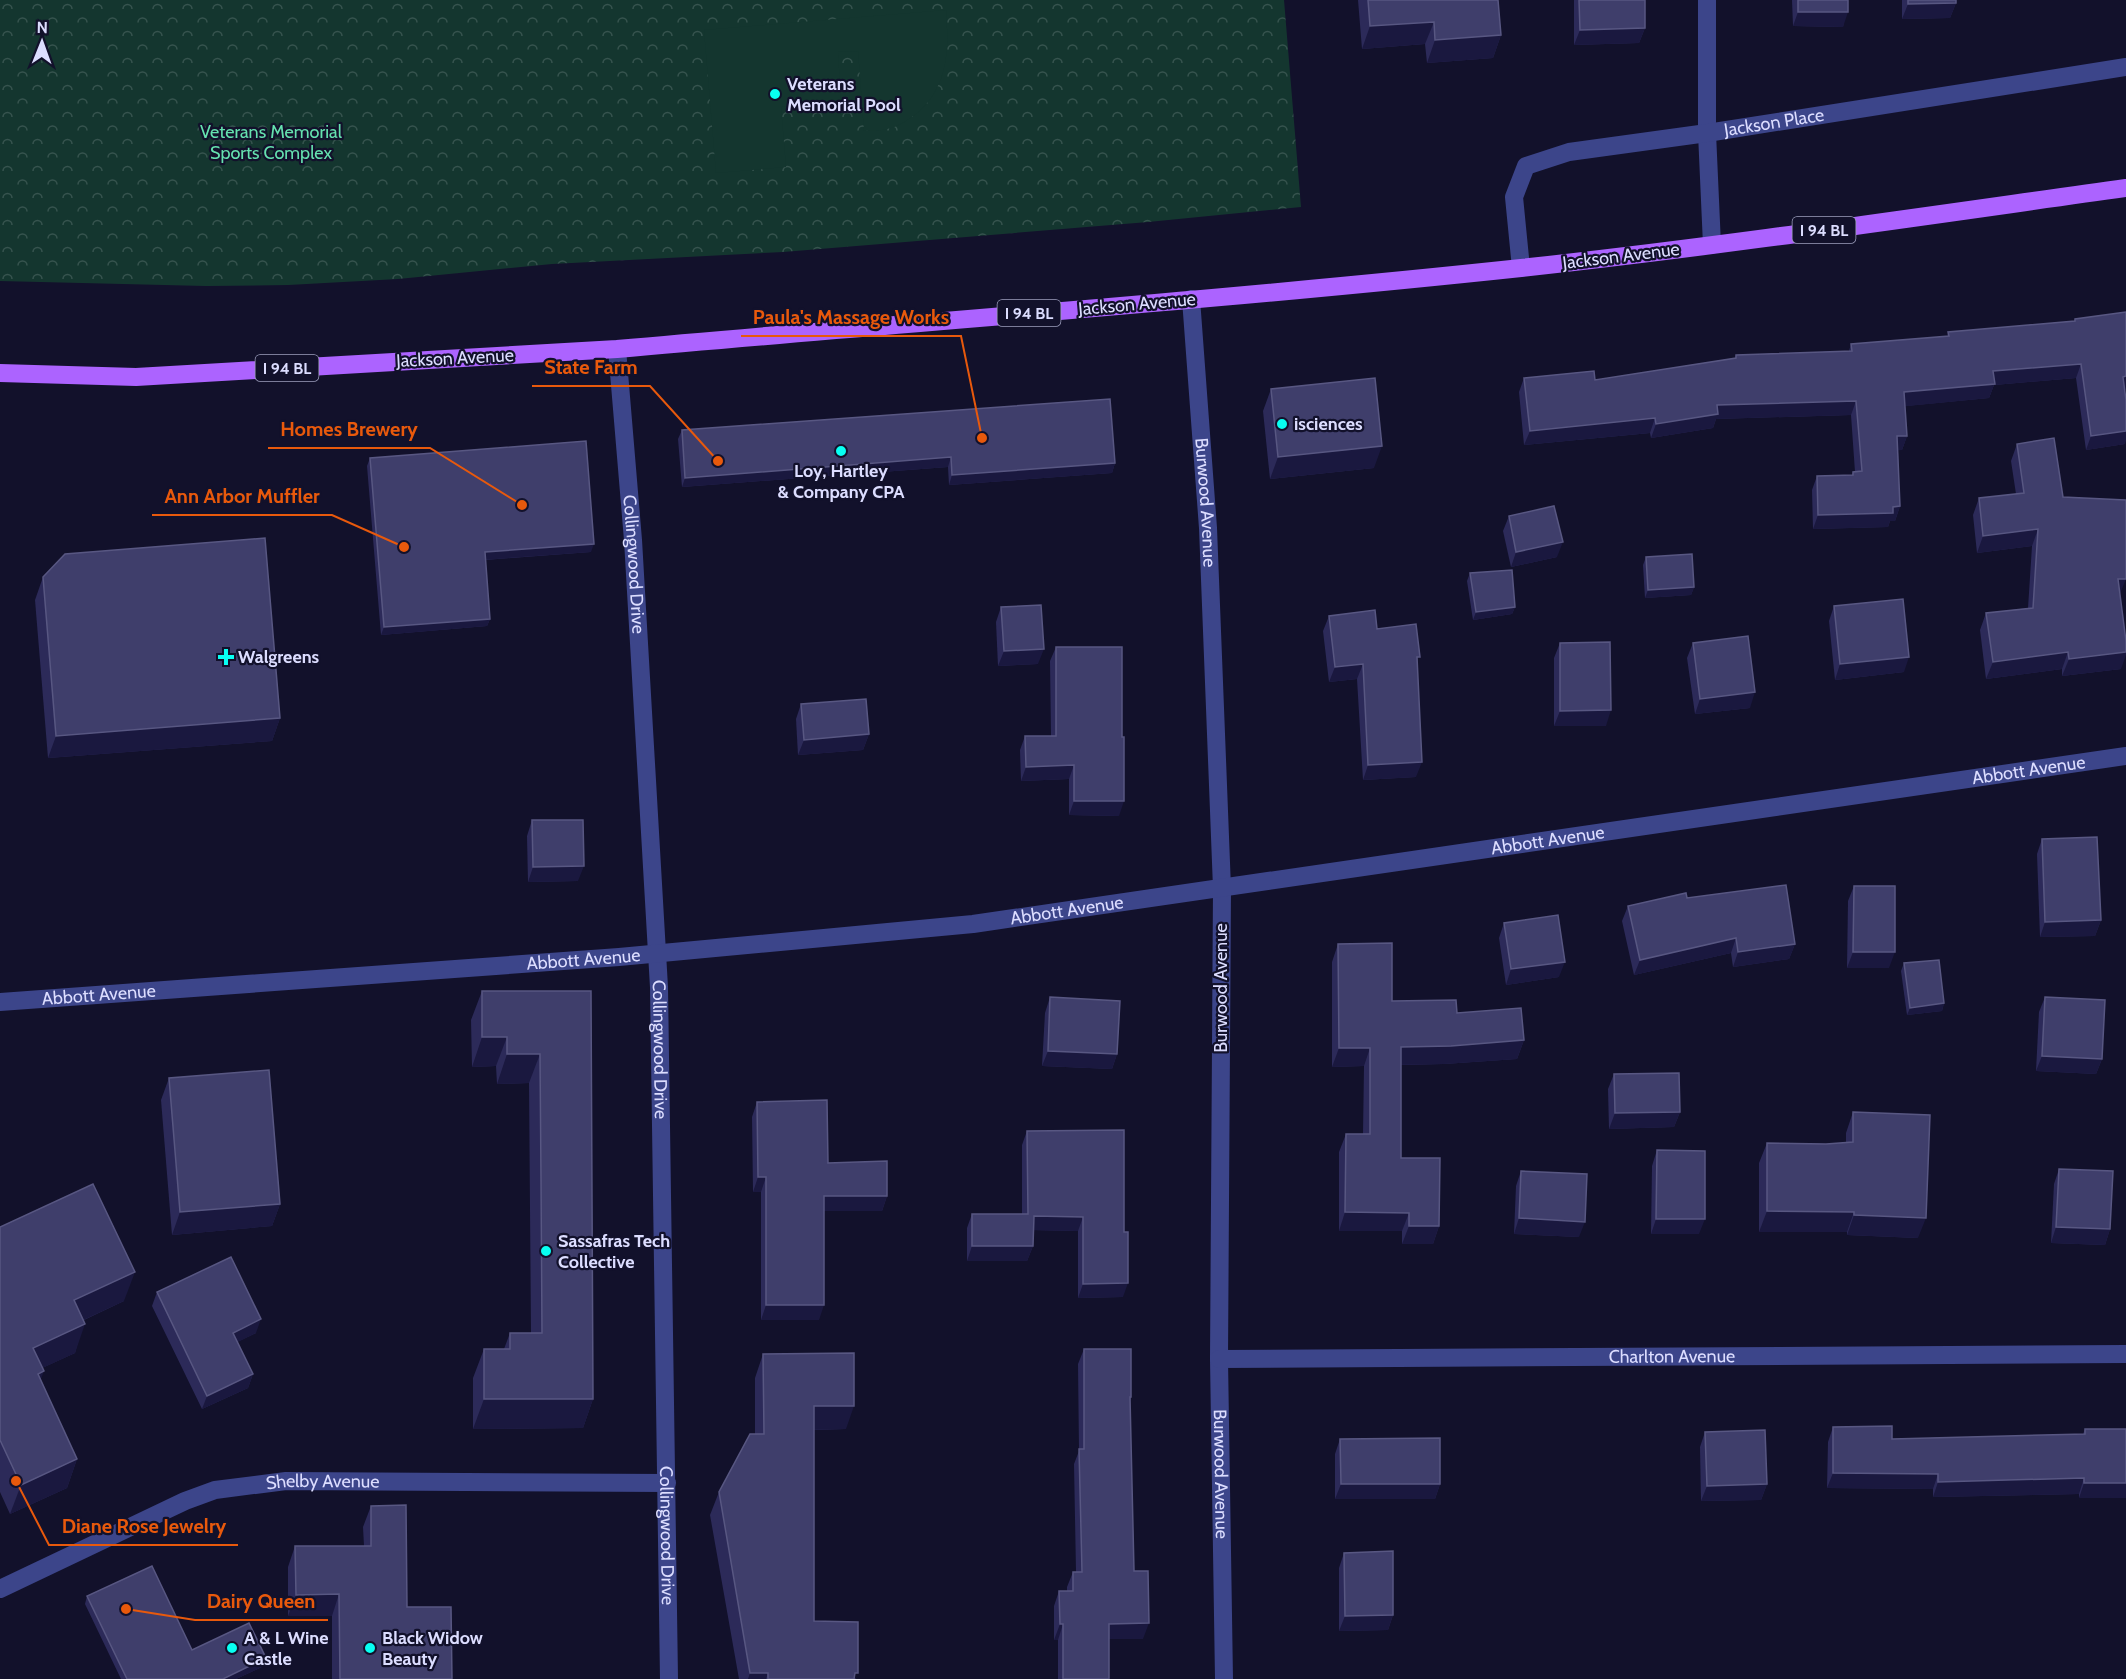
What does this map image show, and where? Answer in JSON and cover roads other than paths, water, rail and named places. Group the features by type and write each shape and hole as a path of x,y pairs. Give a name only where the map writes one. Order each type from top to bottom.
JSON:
{"main road":[{"name":"Jackson Avenue","path":"0,373 136,377 617,349 1521,268 1712,245 2126,188"}],"street":[{"path":"1707,0 1707,133 1712,245"},
{"name":"Jackson Place","path":"1521,268 1514,197 1526,166 1569,152 1707,133 2126,67"},
{"name":"Burwood Avenue","path":"1191,299 1208,528 1222,888 1219,1359 1224,1679"},
{"name":"Collingwood Drive","path":"617,349 633,540 658,953 669,1679"},
{"name":"Abbott Avenue","path":"0,1002 658,953 973,924 2126,756"},
{"name":"Charlton Avenue","path":"1219,1359 2126,1354"},
{"name":"Shelby Avenue","path":"0,1590 185,1501 225,1488 286,1481 667,1483"}],"place":[{"name":"Veterans Memorial Pool","path":"775,94"},
{"name":"isciences","path":"1282,424"},
{"name":"Paula's Massage Works","path":"982,438"},
{"name":"Loy, Hartley & Company CPA","path":"841,451"},
{"name":"State Farm","path":"718,461"},
{"name":"Homes Brewery","path":"522,505"},
{"name":"Ann Arbor Muffler","path":"404,547"},
{"name":"Walgreens","path":"226,657"},
{"name":"Sassafras Tech Collective","path":"546,1251"},
{"name":"Diane Rose Jewelry","path":"16,1481"},
{"name":"Dairy Queen","path":"126,1609"},
{"name":"A & L Wine Castle","path":"232,1648"},
{"name":"Black Widow Beauty","path":"370,1648"}],"park label":[{"name":"Veterans Memorial Sports Complex","path":"271,142"}]}
